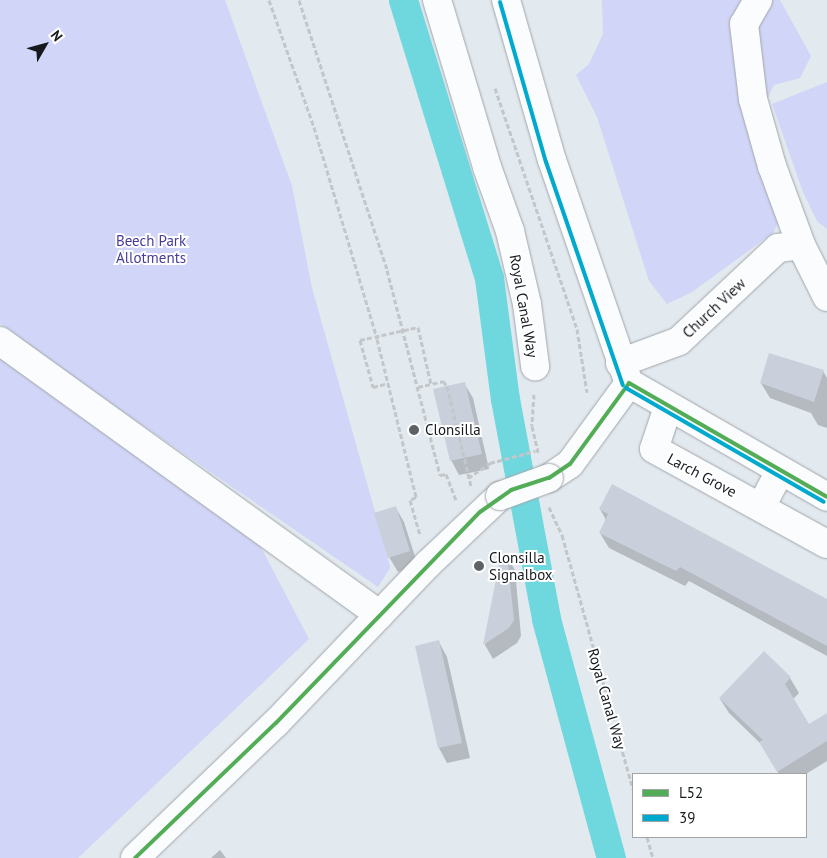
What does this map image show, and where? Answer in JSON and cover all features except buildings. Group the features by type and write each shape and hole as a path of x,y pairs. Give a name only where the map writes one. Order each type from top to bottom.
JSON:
{"street":[{"name":"Royal Canal Way","path":"437,0 487,167 510,231 527,304 535,366"},
{"path":"506,0 550,154 625,373 668,407 827,497"},
{"path":"758,0 744,24 753,99 772,166 801,245 827,297"},
{"name":"Church View","path":"625,373 679,341 778,248 801,245"},
{"path":"0,341 380,615"},
{"path":"134,858 276,724 465,527 500,496 545,480 570,464 625,373"},
{"name":"Larch Grove","path":"668,407 654,449 827,544"},
{"path":"762,507 780,472"}],"path":[{"path":"269,0 314,127 389,383 416,497 410,500"},
{"path":"298,0 387,270 440,475 446,474"},
{"path":"518,156 575,322 586,391"},
{"path":"389,383 373,387 360,340 418,327 431,384"},
{"name":"Royal Canal Way","path":"535,366 532,426 545,480 632,785"},
{"path":"418,387 443,380 448,386 463,458"},
{"path":"468,478 490,463 548,448"},
{"path":"647,838 653,858"}],"green space":[{"name":"Beech Park Allotments","path":"0,0 225,0 292,186 312,288 388,558 390,568 378,587 69,375 0,323"},
{"path":"602,0 780,0 811,56 800,78 774,85 763,108 783,213 773,233 692,292 667,304 649,281 597,117 576,75 589,64 603,34"},
{"path":"827,82 827,229 817,221 803,192 772,104"},
{"path":"0,345 253,532 309,639 78,858 0,858"}],"waterway":[{"path":"403,0 489,278 505,399 546,619 611,858"}],"transit line":[{"name":"39","path":"500,2 546,162 623,385"},
{"name":"L52","path":"629,383 827,497"},
{"name":"L52","path":"135,858 276,723 480,512 511,490 549,478 570,464 629,383"},
{"name":"39","path":"626,388 824,502"}],"place":[{"name":"Clonsilla","path":"414,430"},
{"name":"Clonsilla Signalbox","path":"479,566"}]}
